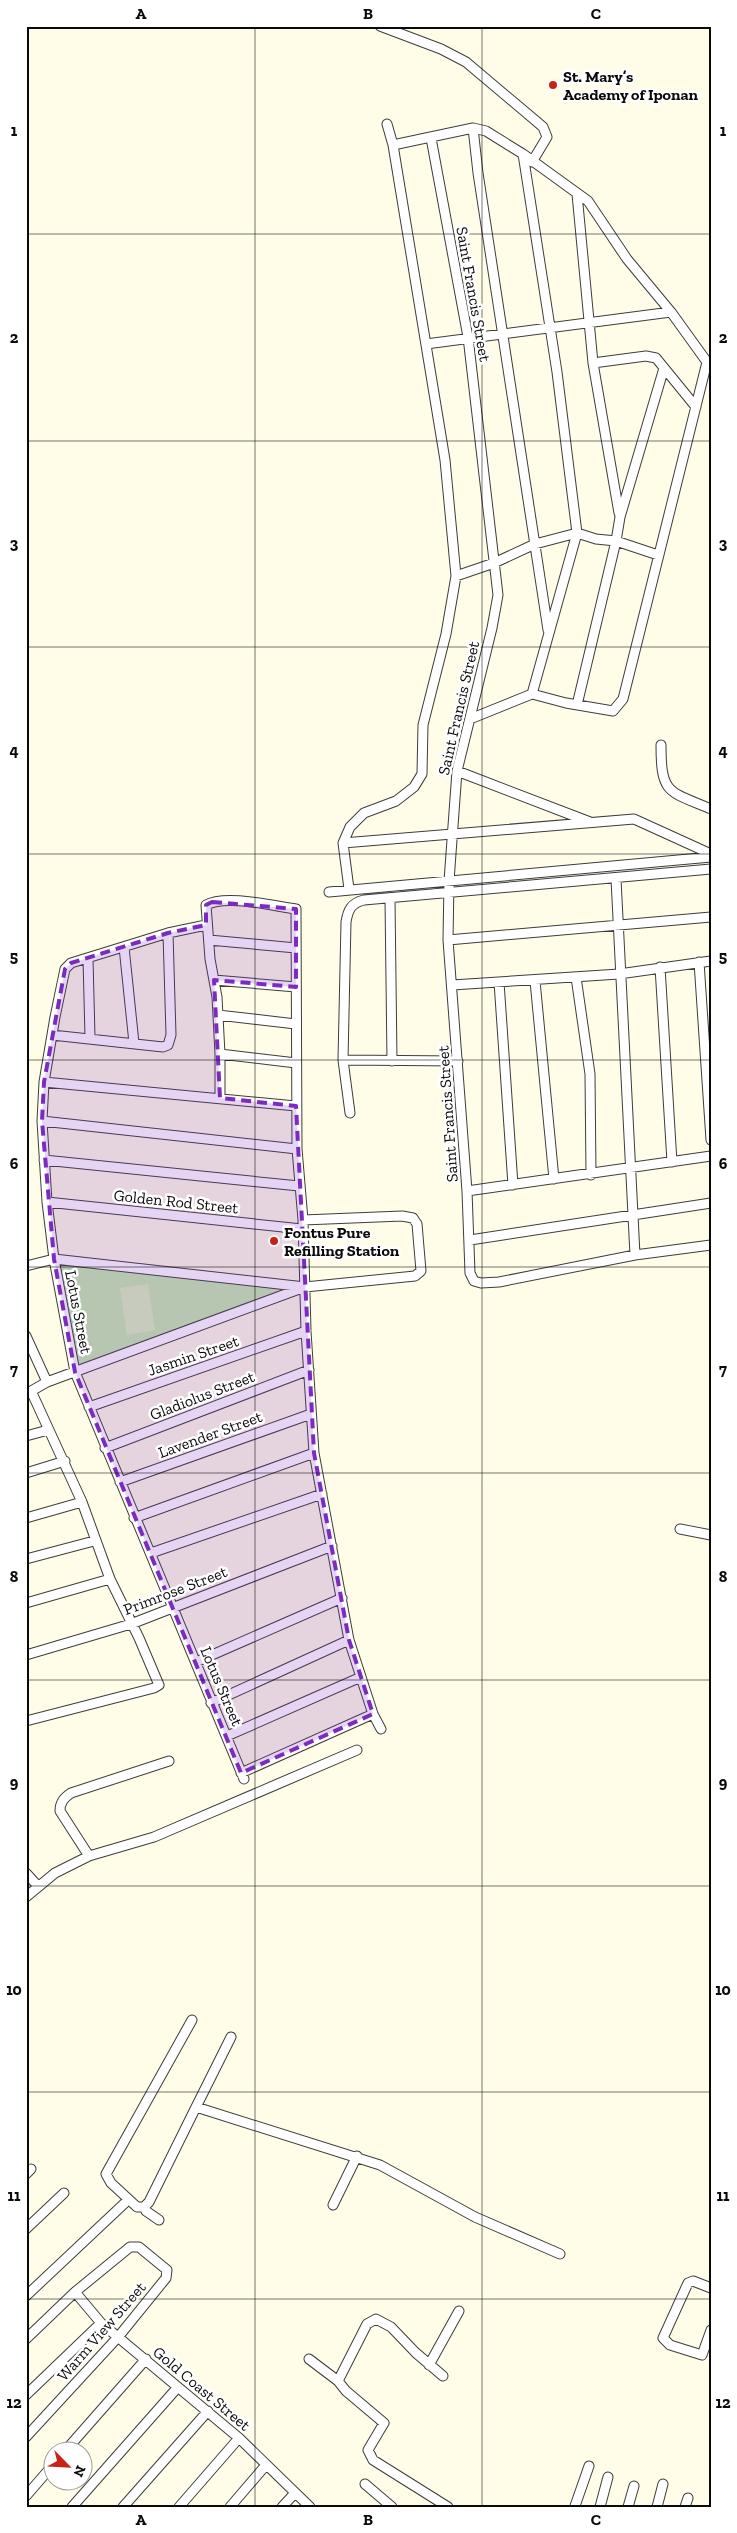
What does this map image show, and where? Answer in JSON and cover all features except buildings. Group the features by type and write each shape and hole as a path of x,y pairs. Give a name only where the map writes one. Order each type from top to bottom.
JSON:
{"street":[{"path":"380,26 441,49 466,62 543,127 547,137 532,162"},
{"path":"349,889 343,842 350,827 364,813 396,801 414,787 422,774 423,725 446,634 456,576 445,460 393,145 387,124"},
{"path":"393,145 473,128 486,131 523,154 588,201 627,259 671,312 707,362 623,699 613,711 577,705 532,694 470,719"},
{"path":"473,128 478,173 549,635"},
{"name":"Saint Francis Street","path":"431,138 468,337 497,581 496,609 457,771 449,881 448,940 467,1191 470,1273 474,1281 481,1283 499,1282 634,1256"},
{"path":"523,154 577,533 532,694"},
{"path":"577,194 593,364 620,517"},
{"path":"426,344 503,332 671,312"},
{"path":"593,364 651,356 656,358 696,407"},
{"path":"577,705 620,517 664,368"},
{"path":"456,576 494,563 535,544 577,533 596,539 616,541 658,555"},
{"path":"661,745 662,778 667,786 676,794 711,809"},
{"path":"457,771 592,823"},
{"path":"343,842 634,819 711,856"},
{"path":"329,892 711,856"},
{"path":"350,1113 343,1060 346,922 350,908 364,900 616,879 711,869"},
{"path":"616,879 619,925 619,974 632,1169 634,1256 711,1245"},
{"path":"390,899 392,1060"},
{"path":"220,1098 218,1015 210,959 210,940 206,926 206,905 212,902 232,901 296,910 297,1149 303,1225 306,1331 314,1453 350,1640 373,1714 381,1729"},
{"path":"448,940 711,917"},
{"name":"Lotus Street","path":"206,926 168,933 71,963 65,969 44,1082 42,1121 47,1202 54,1259 75,1372 242,1776 373,1714"},
{"path":"52,1035 90,1037 163,1047 168,1045 170,1041 168,933"},
{"path":"210,940 296,948"},
{"path":"124,947 134,1043"},
{"path":"88,959 90,1037"},
{"path":"452,985 619,974 711,961"},
{"path":"699,962 711,1140"},
{"path":"660,967 672,1162"},
{"path":"576,977 590,1074 591,1175"},
{"path":"214,980 296,987"},
{"path":"535,981 554,1179"},
{"path":"499,982 513,1185"},
{"path":"218,1015 296,1024"},
{"path":"220,1054 296,1063"},
{"path":"343,1060 458,1061"},
{"path":"44,1082 296,1106"},
{"path":"42,1121 297,1149"},
{"path":"467,1191 591,1175 711,1156"},
{"path":"44,1160 299,1186"},
{"name":"Golden Rod Street","path":"47,1202 303,1225 402,1216 413,1218 417,1224 421,1271 415,1276 305,1286"},
{"path":"470,1240 711,1203"},
{"path":"26,1266 54,1259 305,1286"},
{"path":"26,1720 158,1687 159,1682 110,1579 94,1540 82,1502 64,1461 29,1393 47,1382 305,1286"},
{"name":"Jasmin Street","path":"89,1406 306,1331"},
{"path":"26,1336 47,1382"},
{"name":"Gladiolus Street","path":"105,1448 309,1370"},
{"name":"Lavender Street","path":"120,1482 311,1414"},
{"path":"26,1436 48,1430"},
{"path":"134,1518 314,1453"},
{"path":"26,1473 64,1461"},
{"path":"151,1553 322,1494"},
{"path":"26,1518 82,1502"},
{"path":"680,1529 711,1535"},
{"path":"26,1559 94,1540"},
{"name":"Primrose Street","path":"26,1655 132,1624 332,1546"},
{"path":"26,1603 110,1579"},
{"path":"196,1662 342,1598"},
{"path":"211,1702 350,1640"},
{"path":"227,1736 361,1677"},
{"path":"26,1898 55,1873 88,1856 154,1837 357,1750"},
{"path":"88,1856 60,1811 60,1805 65,1797 71,1792 169,1761"},
{"path":"26,1873 38,1886"},
{"path":"144,2207 137,2207 128,2200 111,2183 106,2174 192,2020"},
{"path":"144,2207 231,2037"},
{"path":"196,2107 357,2156 380,2165 475,2217 560,2254"},
{"path":"333,2205 357,2156"},
{"path":"26,2229 64,2194"},
{"path":"26,2296 128,2200"},
{"path":"144,2207 146,2211 159,2220"},
{"name":"Warm View Street","path":"26,2437 119,2336 168,2274 164,2266 134,2245 126,2249 75,2292"},
{"path":"711,2288 693,2281 688,2283 663,2338 670,2344 711,2359"},
{"path":"26,2338 75,2292"},
{"name":"Gold Coast Street","path":"75,2292 101,2323 119,2336 239,2438 310,2507"},
{"path":"429,2366 459,2311"},
{"path":"338,2381 367,2324 376,2319 391,2327 429,2366 443,2376"},
{"path":"26,2395 101,2323"},
{"path":"702,2355 711,2330"},
{"path":"75,2440 146,2359"},
{"path":"309,2359 338,2381 346,2391 384,2423 368,2450 373,2460 448,2507"},
{"path":"72,2507 178,2387"},
{"path":"124,2507 208,2411"},
{"path":"179,2507 239,2438"},
{"path":"230,2507 266,2465"},
{"path":"573,2506 589,2466"},
{"path":"26,2496 42,2478"},
{"path":"600,2507 608,2478"},
{"path":"365,2484 392,2507"},
{"path":"657,2507 663,2484"},
{"path":"628,2507 634,2486"},
{"path":"282,2507 295,2492"}],"highlighted area":[{"path":"212,902 296,909 296,987 214,980 220,1098 296,1106 314,1453 349,1640 373,1714 241,1773 75,1372 54,1259 42,1121 44,1082 65,969 71,963 168,933 206,925 206,905"}],"green space":[{"path":"60,1263 285,1288 78,1367"},
{"path":"148,1284 155,1330 127,1335 120,1288"}],"place":[{"name":"St. Mary’s Academy of Iponan","path":"553,85"},
{"name":"Fontus Pure Refilling Station","path":"274,1241"}]}
